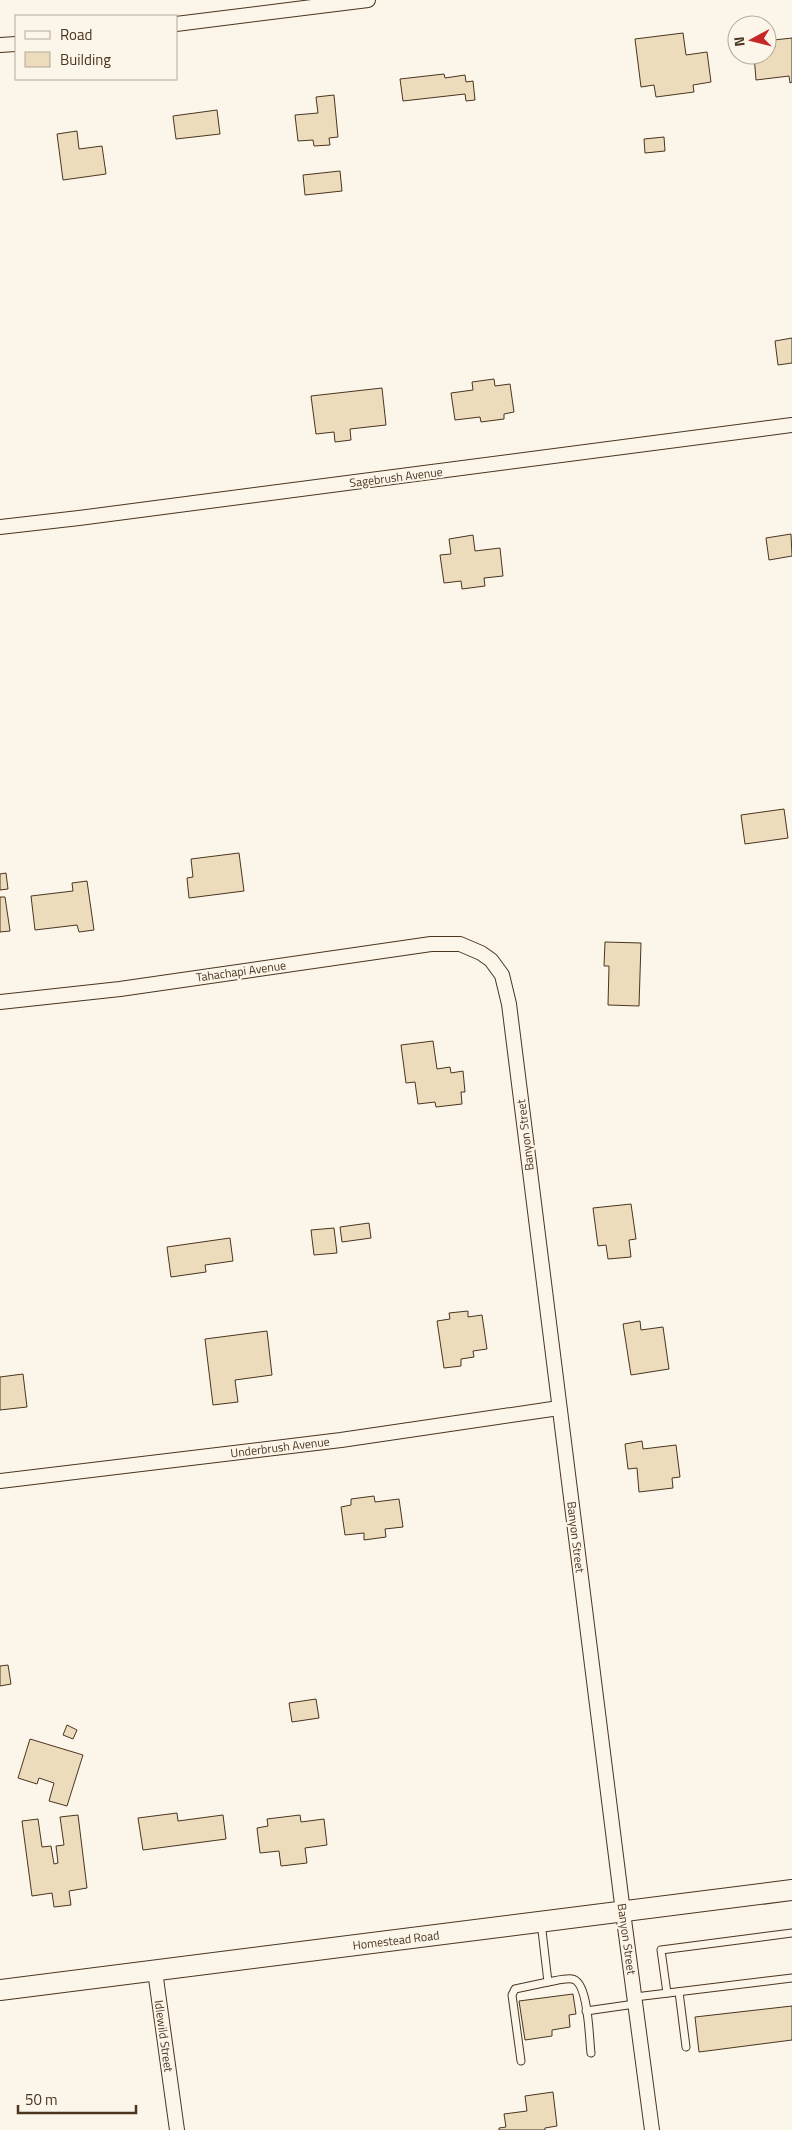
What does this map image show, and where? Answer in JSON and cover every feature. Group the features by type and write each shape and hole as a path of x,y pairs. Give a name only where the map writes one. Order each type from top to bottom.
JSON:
{"main road":[{"name":"Homestead Road","path":"0,1990 792,1890"}],"street":[{"path":"178,24 368,0"},
{"path":"0,45 15,44"},
{"name":"Sagebrush Avenue","path":"0,527 792,426"},
{"name":"Tahachapi Avenue","path":"0,1002 120,989 431,944 460,944 481,953"},
{"name":"Banyon Street","path":"481,953 491,960 502,974 509,1004 652,2130"},
{"name":"Underbrush Avenue","path":"0,1481 341,1440 559,1408"},
{"name":"Idlewild Street","path":"155,1971 177,2130"}],"lane":[{"path":"541,1922 548,1982"},
{"path":"667,1993 661,1950 792,1933"},
{"path":"586,2010 667,1993 792,1978"},
{"path":"521,2061 512,1995 515,1988 572,1979 578,1981 582,1989 591,2053"},
{"path":"679,1992 686,2047"}],"building":[{"path":"683,33 686,55 707,52 711,82 693,85 694,92 656,97 654,85 641,87 635,39"},
{"path":"792,38 792,82 790,83 789,76 756,80 755,65 777,65 777,40"},
{"path":"444,74 445,78 465,75 466,82 473,81 475,100 466,101 465,94 403,101 400,79"},
{"path":"334,95 338,137 329,138 330,145 314,146 313,140 298,141 295,115 318,113 316,97"},
{"path":"217,110 220,134 176,139 173,116"},
{"path":"77,131 79,149 102,146 106,174 63,180 57,134"},
{"path":"664,137 665,151 645,153 644,139"},
{"path":"340,171 342,191 305,195 303,175"},
{"path":"792,338 792,363 778,365 775,341"},
{"path":"494,379 495,386 510,384 514,412 504,414 504,419 481,422 480,417 455,420 451,393 473,390 472,382"},
{"path":"382,388 386,425 350,429 351,440 335,442 334,432 316,434 311,396"},
{"path":"791,534 792,556 769,560 766,538"},
{"path":"473,535 475,551 500,548 503,576 484,578 485,586 462,589 461,581 444,583 440,555 451,554 449,539"},
{"path":"784,809 788,838 745,844 741,815"},
{"path":"239,853 244,891 189,898 187,878 193,877 191,859"},
{"path":"6,873 8,889 0,890 0,874"},
{"path":"87,881 94,930 79,932 77,925 35,930 31,896 73,891 72,883"},
{"path":"0,897 5,897 10,931 0,932"},
{"path":"605,942 641,943 639,1006 608,1005 609,966 604,966"},
{"path":"433,1041 437,1069 450,1067 451,1073 463,1071 465,1092 461,1092 462,1104 436,1107 435,1102 418,1104 415,1082 406,1083 401,1045"},
{"path":"631,1204 636,1239 629,1240 631,1257 608,1259 606,1245 598,1246 593,1208"},
{"path":"369,1223 371,1238 342,1242 340,1227"},
{"path":"334,1228 337,1253 314,1255 311,1230"},
{"path":"230,1238 233,1261 205,1265 206,1272 171,1277 167,1247"},
{"path":"468,1311 468,1317 482,1315 487,1349 473,1351 474,1357 461,1359 461,1366 444,1368 437,1321 450,1319 449,1313"},
{"path":"640,1321 641,1330 663,1327 669,1369 631,1375 623,1324"},
{"path":"267,1331 272,1375 235,1380 238,1402 213,1405 205,1339"},
{"path":"23,1374 27,1407 0,1410 0,1377"},
{"path":"642,1441 643,1449 676,1445 680,1477 672,1478 673,1488 639,1492 637,1468 628,1469 625,1444"},
{"path":"374,1496 375,1502 399,1499 403,1527 385,1529 386,1537 364,1540 364,1533 345,1535 341,1507 351,1505 351,1499"},
{"path":"8,1665 11,1684 0,1686 0,1666"},
{"path":"316,1699 319,1718 292,1722 289,1703"},
{"path":"67,1725 77,1730 73,1739 63,1735"},
{"path":"30,1739 83,1755 67,1806 49,1801 54,1783 39,1778 37,1784 18,1778"},
{"path":"177,1813 178,1821 223,1815 226,1839 143,1850 138,1818"},
{"path":"78,1815 87,1888 69,1891 71,1905 54,1907 52,1893 32,1896 22,1821 38,1819 42,1847 51,1846 54,1864 58,1863 56,1846 64,1845 60,1817"},
{"path":"300,1815 301,1822 324,1819 327,1845 305,1848 307,1863 281,1866 279,1851 260,1853 257,1828 268,1826 267,1819"},
{"path":"573,1994 576,2014 569,2015 570,2027 552,2030 552,2036 525,2040 519,2001"},
{"path":"792,2006 792,2040 699,2052 695,2017"},
{"path":"553,2092 557,2126 545,2128 545,2130 499,2130 499,2128 506,2127 504,2114 527,2111 525,2096"}]}
